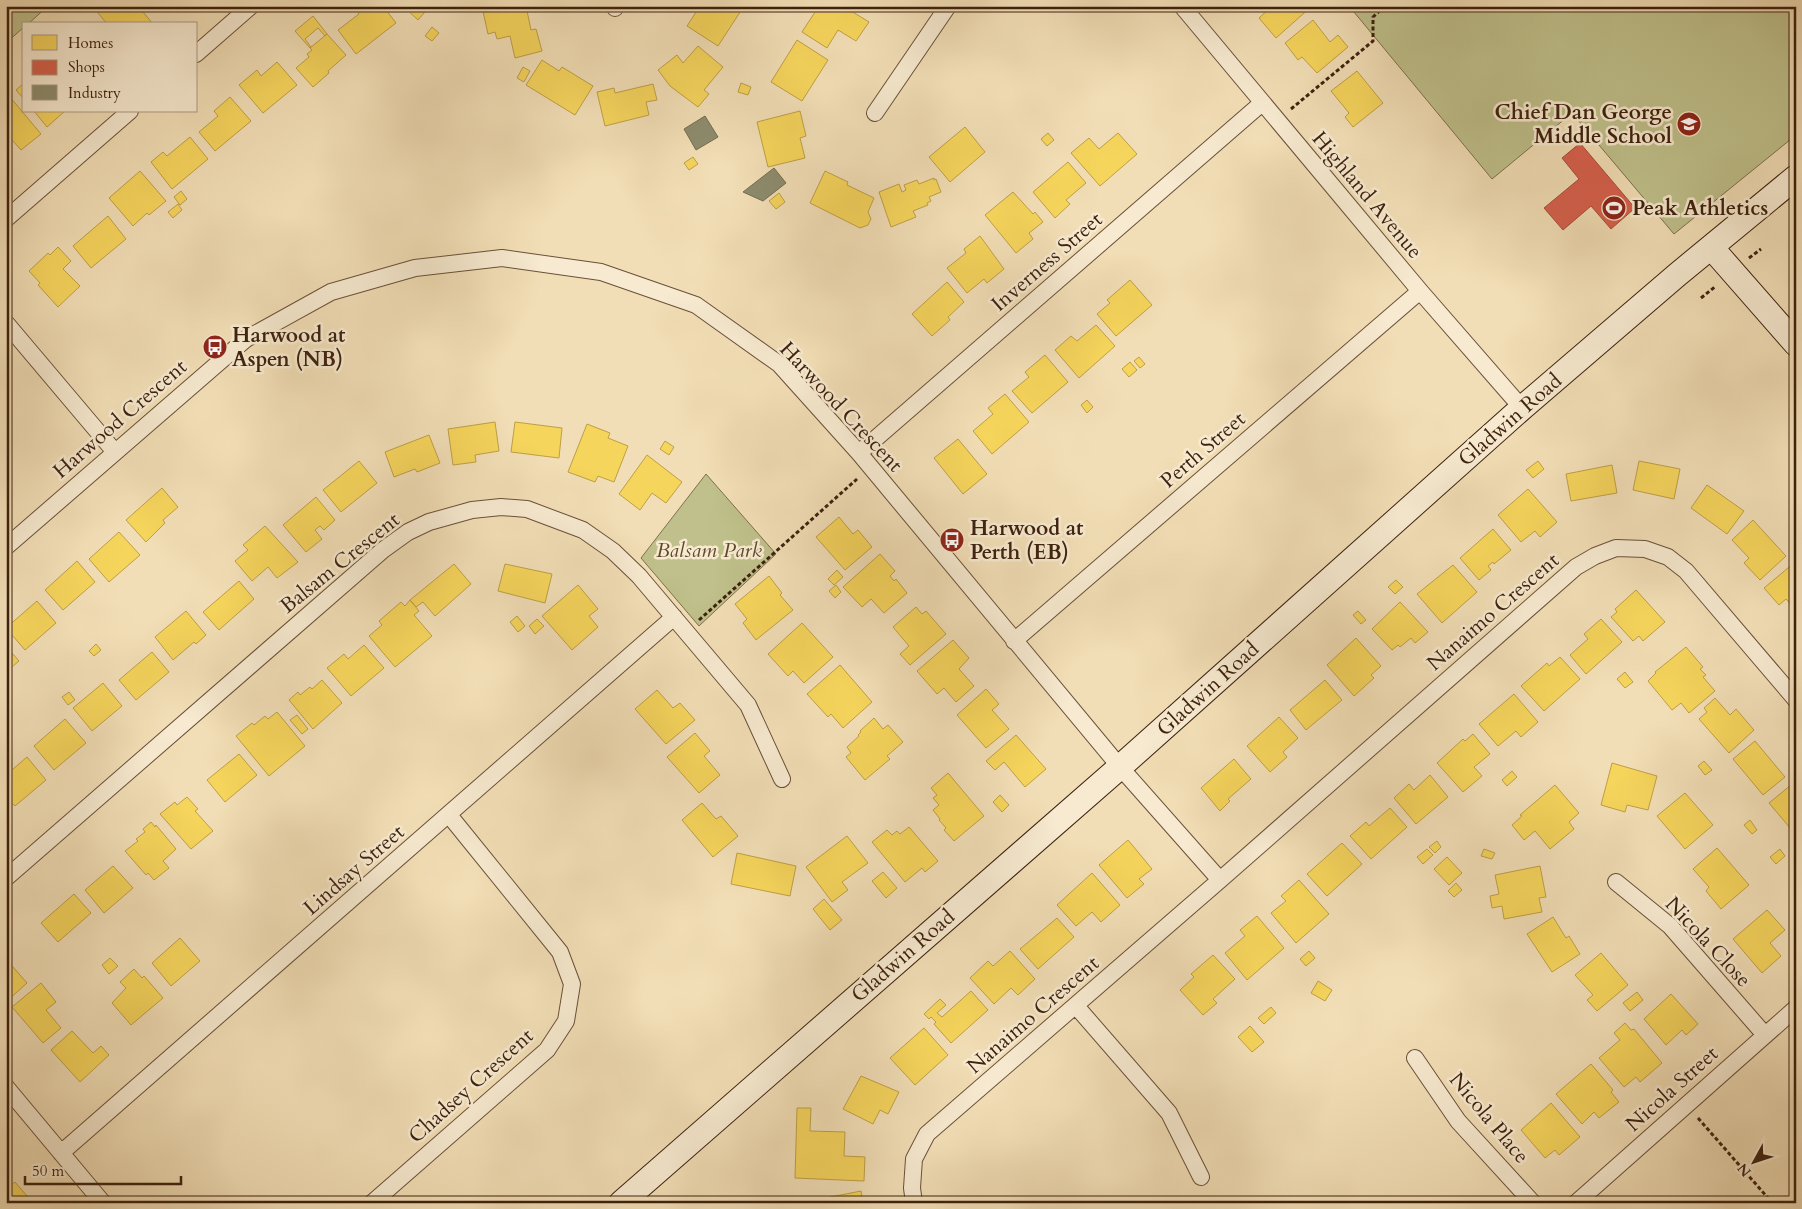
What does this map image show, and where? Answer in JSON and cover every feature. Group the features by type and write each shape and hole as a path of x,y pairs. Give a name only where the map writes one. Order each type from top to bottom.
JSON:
{"main road":[{"name":"Gladwin Road","path":"621,1203 1120,767 1522,408 1796,177"},
{"path":"1711,247 1796,344"}],"street":[{"path":"198,52 251,6"},
{"path":"875,113 948,6"},
{"name":"Highland Avenue","path":"1182,6 1420,291 1522,408"},
{"name":"Inverness Street","path":"859,453 1262,103"},
{"path":"6,219 129,112"},
{"name":"Harwood Crescent","path":"6,547 246,339 331,292 415,268 502,258 600,272 696,306 779,364 859,453 1120,767"},
{"name":"Perth Street","path":"1014,640 1420,291"},
{"path":"6,323 115,452"},
{"name":"Balsam Crescent","path":"6,878 383,550 408,532 429,522 472,510 501,507 527,510 583,530 613,551 639,576 748,705 782,779"},
{"name":"Nanaimo Crescent","path":"914,1203 912,1188 914,1159 927,1134 1076,1006 1576,567 1595,556 1616,548 1646,549 1668,557 1686,571 1796,700"},
{"name":"Lindsay Street","path":"61,1154 674,617"},
{"path":"1120,767 1220,880"},
{"name":"Chadsey Crescent","path":"372,1203 547,1050 566,1021 572,984 560,952 449,815"},
{"name":"Nicola Close","path":"1616,882 1670,926 1765,1035"},
{"path":"1076,1006 1169,1113 1200,1177"},
{"name":"Nicola Street","path":"1576,1203 1796,1008"},
{"name":"Nicola Place","path":"1415,1058 1458,1121 1533,1203"},
{"path":"6,1087 103,1203"}],"path":[{"path":"1277,121 1373,41 1373,17 1385,6"},
{"path":"686,631 870,467"},
{"path":"1686,1105 1768,1198 1769,1203"}],"green space":[{"path":"6,6 48,6 30,22 22,22 22,29 6,43"},
{"name":"Chief Dan George Middle School","path":"1349,6 1796,6 1796,135 1674,234 1572,113 1492,179"},
{"name":"Balsam Park","path":"706,474 776,554 699,626 641,558"}],"building: Homes":[{"path":"96,6 138,6 151,22 105,22 94,8"},
{"path":"360,6 370,6 372,8 374,6 383,6 396,23 356,54 338,30 359,14 356,10"},
{"path":"403,6 430,6 418,20"},
{"path":"526,6 531,30 536,29 542,51 515,58 510,36 497,39 495,32 488,34 482,7"},
{"path":"700,6 744,6 718,46 687,26"},
{"path":"819,6 843,6 869,22 856,41 838,30 827,48 802,32"},
{"path":"1268,6 1312,6 1276,38 1259,18 1270,8"},
{"path":"313,16 327,34 325,36 318,28 305,39 310,48 295,31"},
{"path":"1313,20 1330,42 1338,35 1348,47 1317,73 1302,57 1298,60 1285,43"},
{"path":"432,27 439,33 432,41 425,36"},
{"path":"327,34 346,55 313,87 296,68 309,57 307,54 312,50 310,48"},
{"path":"797,40 828,60 802,101 771,82"},
{"path":"698,46 723,67 704,90 709,94 698,107 670,86 658,70 677,55 683,63"},
{"path":"542,60 559,71 562,67 593,86 575,115 526,85"},
{"path":"277,62 297,85 263,113 239,85 257,70 261,76"},
{"path":"523,67 530,71 524,82 517,78"},
{"path":"1357,71 1383,103 1353,127 1345,117 1349,113 1331,91"},
{"path":"741,83 751,87 748,95 738,92"},
{"path":"653,84 657,100 646,102 649,115 605,126 597,92 614,88 615,93"},
{"path":"22,85 22,97 16,90"},
{"path":"10,97 41,134 21,150 12,140 9,142 6,139 6,100"},
{"path":"230,97 251,121 215,151 199,132 218,116 214,111"},
{"path":"800,111 806,136 800,138 805,158 768,167 757,122"},
{"path":"35,112 64,112 47,127"},
{"path":"965,127 985,152 950,182 929,157"},
{"path":"1048,133 1054,140 1047,146 1041,139"},
{"path":"1118,133 1137,154 1100,186 1071,153 1089,138 1099,149"},
{"path":"190,137 208,159 172,189 151,162 163,152 167,156"},
{"path":"693,157 698,164 689,170 684,163"},
{"path":"1068,162 1086,183 1066,200 1070,204 1055,218 1033,192"},
{"path":"140,171 166,201 149,215 147,213 133,226 109,198"},
{"path":"825,171 848,182 847,185 874,198 868,212 871,219 868,225 860,228 810,203"},
{"path":"934,178 941,192 929,197 931,201 927,203 928,205 913,211 916,217 891,227 879,192 899,184 902,192 906,190 904,185 917,180 919,184"},
{"path":"181,191 187,199 180,205 174,197"},
{"path":"1013,192 1043,222 1029,233 1033,239 1016,253 985,215"},
{"path":"779,193 785,202 776,209 769,201"},
{"path":"178,204 182,210 173,218 168,212"},
{"path":"108,216 126,239 91,268 73,246"},
{"path":"980,236 1004,269 987,283 984,279 967,293 947,268 966,253 964,249"},
{"path":"58,247 71,261 63,269 80,286 58,307 38,285 40,283 29,271 48,253 50,255"},
{"path":"1130,280 1152,305 1116,336 1097,314 1110,303 1107,300"},
{"path":"947,282 964,302 948,317 950,320 932,336 912,314"},
{"path":"1096,325 1115,346 1079,378 1055,350 1071,336 1077,341"},
{"path":"1045,355 1068,382 1032,413 1012,391 1029,377 1025,372"},
{"path":"1139,357 1145,364 1140,368 1134,361"},
{"path":"1130,362 1137,370 1129,377 1122,369"},
{"path":"1005,394 1029,422 992,454 973,431 993,414 988,408"},
{"path":"1087,400 1093,407 1087,413 1081,405"},
{"path":"495,422 499,451 475,455 476,462 453,465 448,429"},
{"path":"515,422 562,428 559,458 511,452"},
{"path":"587,424 610,433 608,438 628,446 614,482 598,476 595,482 568,472"},
{"path":"429,435 440,463 417,472 415,469 394,477 385,452"},
{"path":"958,439 987,474 963,494 934,458"},
{"path":"665,441 674,447 669,455 660,449"},
{"path":"647,455 682,482 666,503 652,493 640,510 619,494"},
{"path":"359,461 377,483 341,512 323,490"},
{"path":"1538,461 1544,469 1533,478 1526,470"},
{"path":"1639,461 1680,469 1674,499 1633,490"},
{"path":"1612,465 1617,493 1571,501 1566,474"},
{"path":"1707,485 1744,511 1727,534 1691,508"},
{"path":"162,488 178,507 163,520 165,523 146,542 126,520"},
{"path":"1528,489 1557,522 1540,537 1535,531 1521,542 1498,515"},
{"path":"316,497 335,520 324,530 320,526 315,530 322,539 306,552 283,525"},
{"path":"839,517 853,534 858,530 872,547 845,570 816,537"},
{"path":"1753,520 1786,556 1760,580 1744,563 1749,558 1732,540"},
{"path":"265,526 298,562 277,578 268,567 252,581 235,561 248,550 243,545"},
{"path":"1493,529 1511,550 1494,564 1493,562 1488,566 1491,570 1479,580 1460,558"},
{"path":"119,532 140,555 109,582 89,559"},
{"path":"880,554 895,571 890,576 894,581 896,579 907,593 884,613 871,599 862,607 843,587"},
{"path":"77,561 95,582 63,610 45,590"},
{"path":"1794,563 1796,566 1796,610 1786,599 1779,605 1764,588"},
{"path":"454,564 471,584 435,616 423,602 416,607 410,600"},
{"path":"505,564 552,574 545,603 498,591"},
{"path":"1453,565 1477,592 1442,623 1417,594"},
{"path":"837,570 843,577 834,585 828,579"},
{"path":"769,576 782,593 780,595 793,610 756,640 743,623 747,619 735,604"},
{"path":"1396,580 1403,587 1395,594 1388,587"},
{"path":"239,581 254,599 219,630 203,612"},
{"path":"578,585 598,609 589,616 598,627 572,650 542,616"},
{"path":"836,585 841,592 835,598 829,591"},
{"path":"1636,590 1665,622 1643,641 1639,636 1633,641 1611,617 1617,612 1615,609"},
{"path":"410,600 419,611 414,615 432,636 395,667 369,636 382,625 379,621 401,602 405,606"},
{"path":"37,601 56,623 25,650 6,628"},
{"path":"1400,602 1428,632 1415,643 1411,638 1400,647 1398,645 1392,650 1372,629"},
{"path":"916,607 922,614 926,611 946,634 910,665 900,654 909,646 893,627"},
{"path":"186,611 206,635 196,644 194,642 173,660 155,637"},
{"path":"1358,611 1366,620 1361,624 1353,615"},
{"path":"517,616 525,626 518,632 510,622"},
{"path":"537,619 544,626 535,634 529,626"},
{"path":"1601,619 1622,642 1586,674 1570,655 1588,639 1584,634"},
{"path":"802,623 833,657 804,683 793,671 788,676 768,654"},
{"path":"1356,638 1381,666 1371,675 1374,678 1354,696 1327,665"},
{"path":"953,640 969,658 959,669 974,686 956,702 944,688 937,694 917,671"},
{"path":"96,644 101,650 94,656 89,651"},
{"path":"364,645 384,668 351,696 327,668 344,654 348,659"},
{"path":"6,646 19,661 6,672"},
{"path":"1686,647 1703,667 1700,669 1706,675 1703,677 1715,691 1689,713 1681,703 1672,710 1648,681 1655,672"},
{"path":"152,652 169,672 136,700 119,680"},
{"path":"1560,657 1580,679 1544,711 1521,686 1547,663 1549,666"},
{"path":"840,665 872,702 843,728 831,714 828,717 807,694"},
{"path":"1625,672 1633,682 1625,688 1617,679"},
{"path":"322,680 342,703 313,729 289,700 298,692 300,695 310,687 312,689"},
{"path":"1325,680 1342,700 1306,730 1290,710"},
{"path":"103,683 122,706 92,731 73,708"},
{"path":"986,689 999,704 992,710 1009,729 986,748 957,715"},
{"path":"657,690 673,708 680,703 695,720 666,744 635,709"},
{"path":"69,692 75,700 68,705 62,697"},
{"path":"1514,694 1538,722 1521,737 1516,731 1498,746 1479,724"},
{"path":"1715,698 1730,715 1736,709 1754,730 1729,753 1699,719 1707,712 1704,708"},
{"path":"277,712 305,746 269,776 236,736 252,723 254,725 265,716 268,719"},
{"path":"297,715 308,729 302,734 290,720"},
{"path":"1279,717 1298,738 1283,752 1287,757 1270,772 1247,746"},
{"path":"874,718 883,729 888,725 903,742 887,756 890,759 865,780 846,757 851,753 847,747"},
{"path":"65,719 86,743 54,770 34,746"},
{"path":"695,733 710,751 704,756 720,775 699,793 667,757"},
{"path":"1473,734 1490,754 1474,767 1482,776 1463,792 1437,763 1463,739 1465,741"},
{"path":"1016,735 1046,769 1025,787 1004,762 995,770 986,761"},
{"path":"1755,741 1785,777 1763,795 1733,759"},
{"path":"239,754 257,775 225,802 207,780"},
{"path":"27,757 46,780 15,806 6,797 6,775"},
{"path":"1234,759 1251,779 1228,799 1230,801 1220,811 1201,788"},
{"path":"1704,761 1712,770 1705,775 1698,766"},
{"path":"1612,763 1657,776 1648,810 1627,805 1625,812 1601,805"},
{"path":"1512,771 1517,777 1507,786 1502,780"},
{"path":"948,773 984,816 954,841 944,830 946,828 933,810 939,805 933,798 937,795 931,788"},
{"path":"1430,775 1448,797 1416,824 1394,798 1409,784 1414,790"},
{"path":"1555,785 1579,813 1569,822 1574,829 1550,849 1535,831 1524,840 1512,825 1522,816 1520,815"},
{"path":"1791,785 1796,790 1796,835 1769,803"},
{"path":"1685,793 1713,825 1685,849 1657,816"},
{"path":"1000,795 1009,805 1002,812 993,802"},
{"path":"187,797 198,809 195,811 213,831 191,849 160,814 175,802 177,805"},
{"path":"702,803 716,819 721,816 738,836 713,857 682,820"},
{"path":"1390,808 1407,827 1371,859 1350,836 1366,822 1369,826"},
{"path":"1750,820 1757,830 1752,834 1744,825"},
{"path":"151,822 155,827 156,825 176,849 163,861 169,868 154,880 148,873 146,875 125,851 138,841 136,839 145,832 143,829"},
{"path":"909,827 938,861 925,872 922,868 905,882 872,842 887,830 892,835 897,831 900,834"},
{"path":"847,836 868,863 842,882 848,890 832,902 806,867"},
{"path":"1128,840 1152,869 1139,879 1144,884 1127,898 1099,865"},
{"path":"1437,841 1441,847 1435,853 1429,847"},
{"path":"1342,843 1362,864 1327,896 1307,874"},
{"path":"1717,848 1749,885 1721,909 1706,891 1709,887 1693,869"},
{"path":"1427,849 1433,855 1423,864 1417,857"},
{"path":"1484,849 1495,853 1492,859 1481,856"},
{"path":"1780,849 1785,856 1776,864 1770,857"},
{"path":"737,853 796,866 790,896 731,884"},
{"path":"1447,857 1462,873 1449,885 1434,869"},
{"path":"113,866 133,888 104,913 85,890"},
{"path":"1540,866 1546,897 1539,898 1542,912 1504,919 1502,906 1492,908 1490,896 1499,894 1495,875"},
{"path":"883,872 897,888 886,898 872,881"},
{"path":"1092,873 1120,905 1101,922 1092,912 1076,926 1057,905"},
{"path":"1299,880 1329,914 1296,943 1271,913 1286,901 1281,896"},
{"path":"1456,883 1462,890 1454,897 1448,891"},
{"path":"74,894 91,913 58,942 41,923"},
{"path":"824,899 842,920 830,930 813,909"},
{"path":"1767,910 1785,930 1770,943 1781,956 1762,973 1733,939"},
{"path":"1257,916 1284,948 1247,980 1225,953 1245,936 1240,930"},
{"path":"1553,917 1566,938 1569,936 1580,954 1552,972 1527,934"},
{"path":"1057,918 1074,937 1038,969 1020,949"},
{"path":"180,938 200,961 171,986 152,963"},
{"path":"1010,951 1035,979 1018,995 1011,988 994,1004 970,978 988,961 993,966"},
{"path":"1309,951 1315,958 1306,966 1300,959"},
{"path":"1601,953 1628,985 1597,1011 1587,1000 1593,995 1575,975"},
{"path":"1213,955 1235,979 1213,999 1217,1003 1203,1015 1180,990 1194,977 1191,974"},
{"path":"110,958 118,966 109,974 102,965"},
{"path":"6,959 27,983 7,1001 6,1000"},
{"path":"134,969 142,978 144,976 163,998 131,1025 112,1003 126,988 120,982"},
{"path":"1318,981 1332,990 1325,1001 1311,993"},
{"path":"41,983 56,1002 46,1010 61,1028 43,1043 12,1007"},
{"path":"971,991 988,1010 951,1043 934,1024 936,1022 924,1014 940,999 946,1005 937,1013 942,1017"},
{"path":"1637,992 1643,1000 1630,1011 1623,1003"},
{"path":"1671,994 1698,1024 1686,1035 1682,1030 1666,1045 1644,1019"},
{"path":"1271,1007 1276,1013 1264,1024 1258,1018"},
{"path":"1625,1023 1631,1030 1634,1029 1662,1063 1640,1082 1636,1077 1624,1087 1599,1058 1620,1040 1614,1033"},
{"path":"1250,1026 1264,1042 1252,1052 1238,1037"},
{"path":"924,1028 948,1055 915,1085 890,1058"},
{"path":"72,1031 93,1053 101,1046 109,1055 80,1082 51,1050"},
{"path":"1591,1064 1613,1090 1611,1092 1619,1102 1599,1118 1594,1112 1582,1124 1556,1094"},
{"path":"861,1076 899,1092 888,1114 880,1110 873,1124 843,1109"},
{"path":"1551,1103 1580,1137 1559,1155 1555,1150 1545,1158 1521,1130"},
{"path":"797,1108 811,1108 810,1131 845,1132 844,1156 865,1157 864,1181 795,1178"},
{"path":"15,1182 33,1203 6,1203 6,1189"},
{"path":"861,1191 863,1203 815,1203 815,1200"}],"building: Shops":[{"path":"1580,143 1635,208 1611,229 1591,206 1563,230 1544,208 1579,179 1562,158"}],"building: Industry":[{"path":"705,116 718,137 696,150 684,129"},
{"path":"774,168 786,183 763,201 743,192"}],"place":[{"name":"Chief Dan George Middle School","path":"1689,124"},
{"name":"Peak Athletics","path":"1614,208"},
{"name":"Harwood at Aspen (NB)","path":"215,347"},
{"name":"Harwood at Perth (EB)","path":"952,540"}]}
